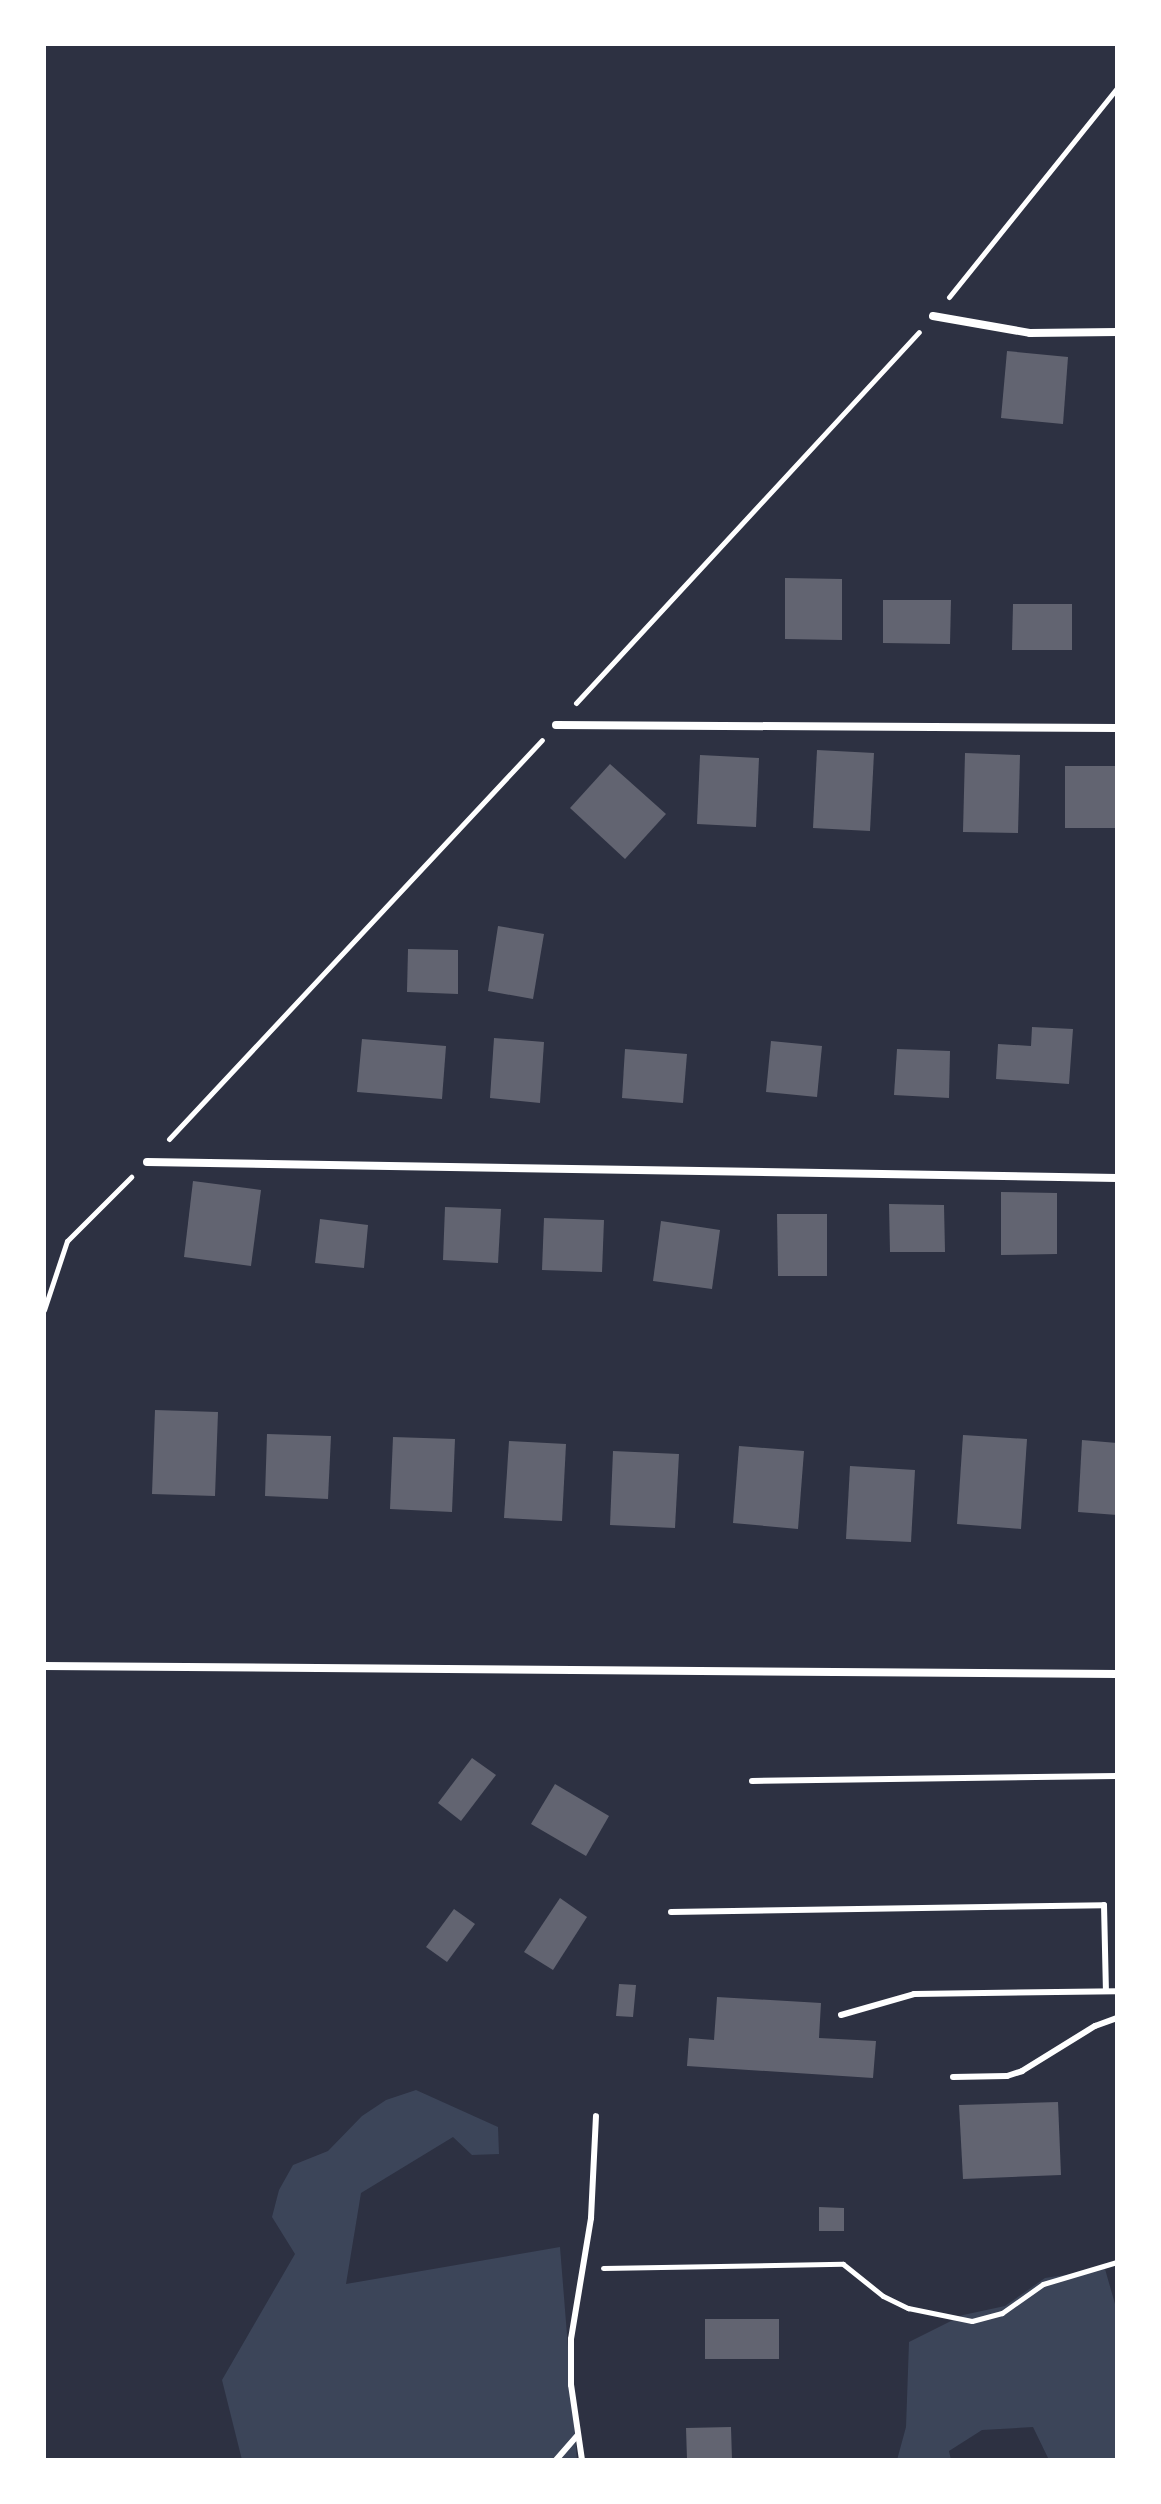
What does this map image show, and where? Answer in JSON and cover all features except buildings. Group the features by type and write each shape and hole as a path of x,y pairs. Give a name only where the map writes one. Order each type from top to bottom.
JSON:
{"street":[{"path":"933,316 1030,333 1117,332"},
{"path":"556,725 1117,728"},
{"path":"147,1162 1117,1178"},
{"path":"44,1666 1117,1674"}],"lane":[{"path":"752,1781 1117,1776"},
{"path":"671,1912 1104,1905 1106,1990"},
{"path":"841,2015 914,1994 1117,1991"},
{"path":"953,2077 1007,2076 1022,2071 1095,2026 1117,2018"},
{"path":"582,2460 571,2385 571,2339 591,2218 596,2116"},
{"path":"556,2460 578,2435"}],"path":[{"path":"582,2269 843,2264 883,2296 908,2308 972,2321 1002,2313 1043,2284 1117,2262"}],"shaded area":[{"path":"416,2090 498,2127 499,2154 472,2155 453,2137 361,2193 346,2284 560,2247 577,2460 242,2460 222,2380 295,2254 272,2217 279,2190 293,2165 328,2151 362,2116 386,2100"},
{"path":"1105,2269 1117,2311 1116,2460 1049,2460 1033,2427 982,2430 949,2451 951,2460 897,2460 906,2427 909,2342 963,2315 1005,2306 1045,2278"}]}
